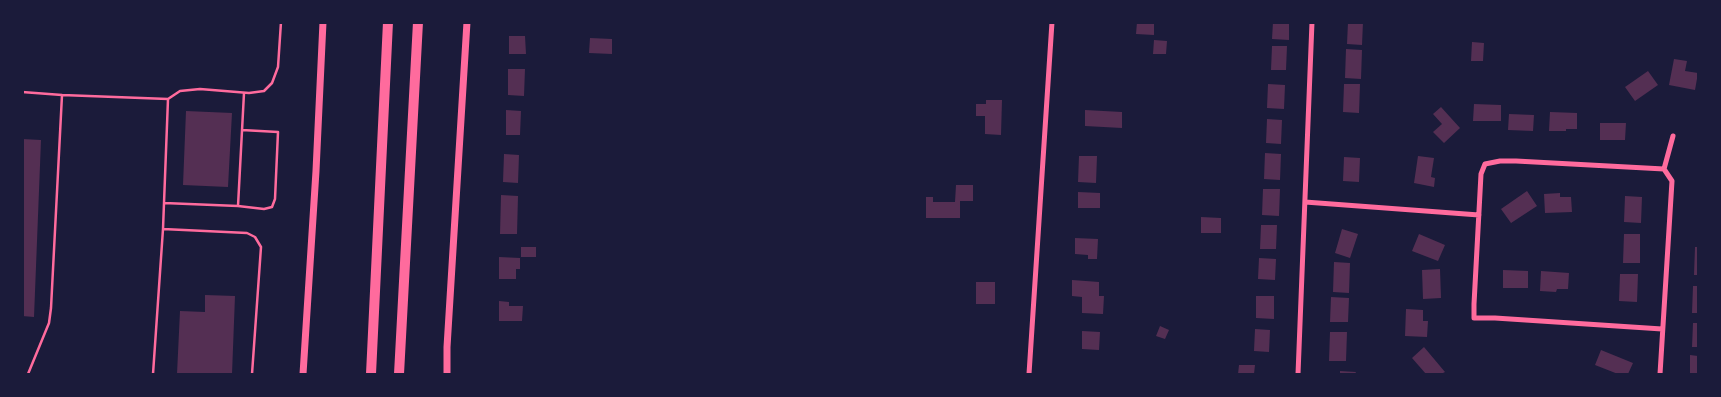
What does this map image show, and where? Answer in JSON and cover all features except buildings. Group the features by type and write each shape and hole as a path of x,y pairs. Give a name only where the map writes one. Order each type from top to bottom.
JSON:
{"highway":[{"path":"371,374 388,22"},
{"path":"399,374 418,22"}],"street":[{"path":"303,374 323,22"},
{"path":"447,374 466,22"},
{"path":"1029,374 1052,22"},
{"path":"1298,374 1312,22"},
{"path":"1660,374 1672,181 1664,169 1673,136"},
{"path":"1662,329 1474,318 1474,304 1481,174 1485,164 1500,161 1516,161 1664,169"},
{"path":"1304,202 1479,215"}],"lane":[{"path":"22,92 168,100 180,92 200,89 244,93 264,91 272,83 278,67 281,22"},
{"path":"238,206 244,93"},
{"path":"28,374 49,323 50,315 62,95"},
{"path":"153,374 163,229 168,100"},
{"path":"164,202 264,209 272,207 276,199 278,132 242,130"},
{"path":"163,229 246,232 256,236 261,246 252,374"}]}
